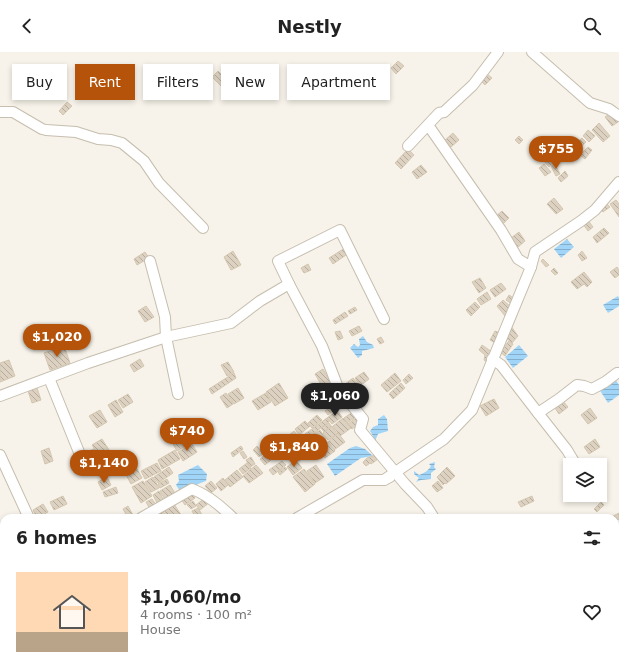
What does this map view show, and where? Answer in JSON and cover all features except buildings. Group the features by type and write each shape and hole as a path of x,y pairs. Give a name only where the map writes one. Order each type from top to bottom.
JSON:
{"street":[{"path":"408,146 439,113 444,112 473,85 498,52"},
{"path":"532,52 590,103 609,109 619,116"},
{"path":"0,112 13,112 46,130 76,132 98,139 122,142 144,161 159,183 203,228"},
{"path":"428,125 501,230 518,259 531,267"},
{"path":"304,514 363,480 384,480 396,473 444,439 472,410 531,267 535,252 595,210 619,182"},
{"path":"384,319 340,230 278,261 322,346 337,385 363,419 360,430 431,514"},
{"path":"150,261 165,317 166,337 178,394"},
{"path":"0,396 88,363 166,337 231,323 260,301 289,284"},
{"path":"492,359 501,365 572,458"},
{"path":"538,413 577,385 592,389 619,373"},
{"path":"49,378 83,462"},
{"path":"0,455 27,514"},
{"path":"148,514 192,489 203,493 229,514"}],"water":[{"path":"567,239 574,247 561,258 554,249"},
{"path":"618,296 619,306 608,313 603,305"},
{"path":"363,336 367,342 373,345 374,348 362,351 362,355 358,358 350,348 354,344 358,347 360,345 359,339"},
{"path":"519,345 528,356 513,368 505,357"},
{"path":"615,379 619,385 619,395 608,403 599,389"},
{"path":"332,389 337,390 342,401 342,405 332,402 329,392"},
{"path":"384,415 387,419 388,431 378,434 375,441 371,437 373,436 370,431 373,427 378,425 378,419"},
{"path":"356,446 365,449 373,456 361,458 335,476 327,464 350,448"},
{"path":"435,462 434,467 436,469 431,473 431,479 416,482 419,478 414,474 414,471 419,475 426,472 431,466 429,464"},
{"path":"198,465 207,474 206,481 180,491 176,485 179,481 178,475"}]}
